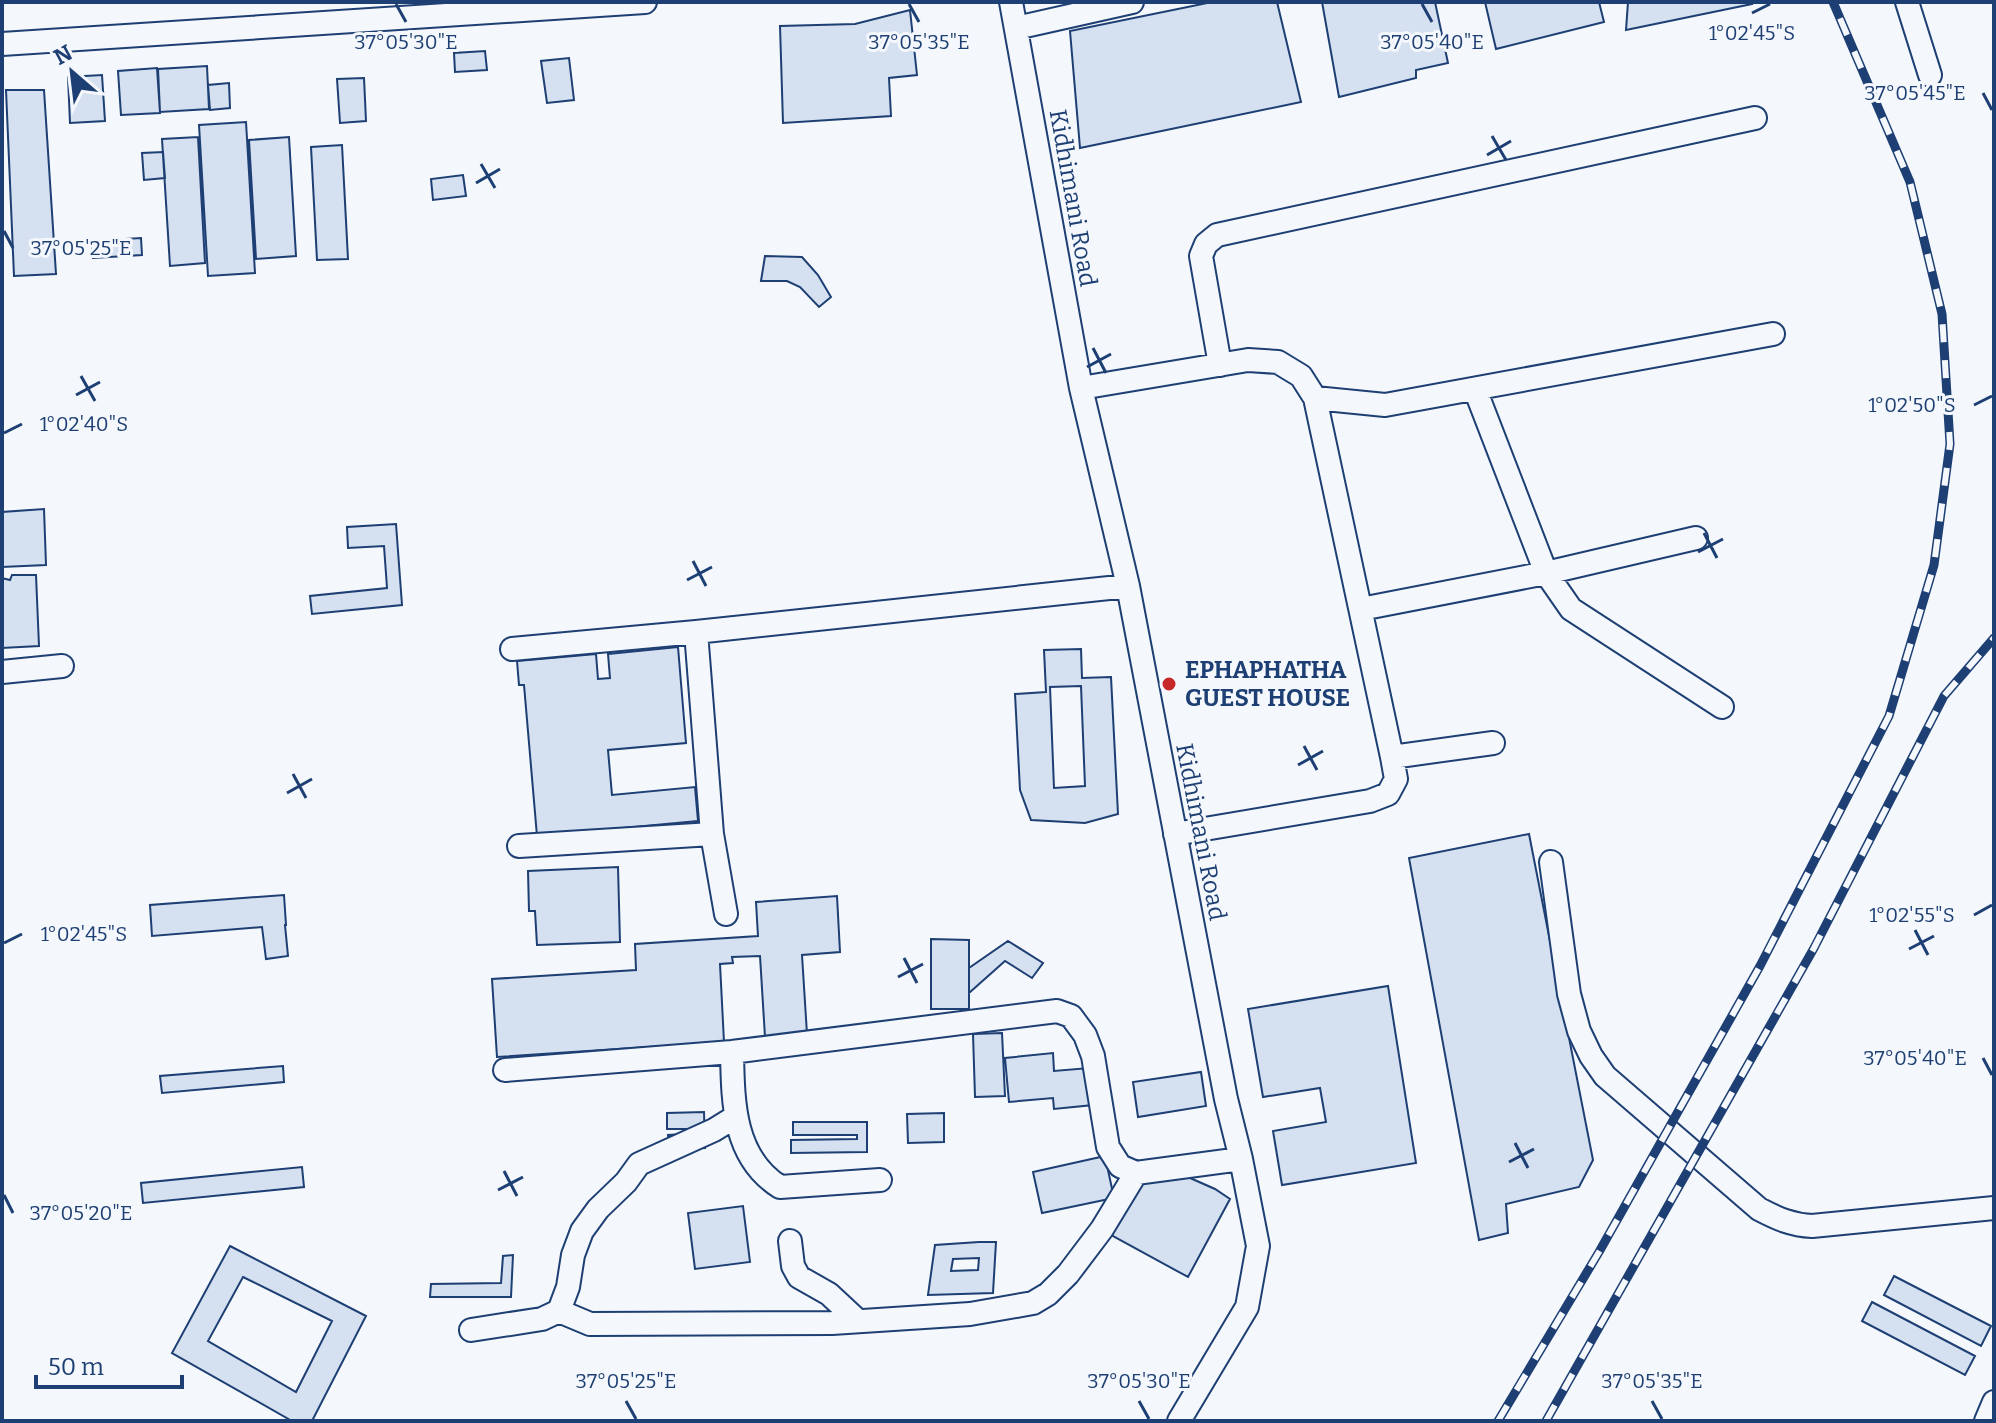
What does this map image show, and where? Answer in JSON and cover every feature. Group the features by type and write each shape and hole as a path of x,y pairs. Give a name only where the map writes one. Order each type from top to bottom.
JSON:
{"street":[{"path":"2,44 645,2"},
{"name":"Kidhimani Road","path":"1011,2 1081,388 1128,586 1226,1099 1258,1246 1247,1307 1179,1421"},
{"path":"1016,28 1132,2"},
{"path":"1907,2 1930,75"},
{"path":"1220,365 1201,256 1206,244 1217,235 1755,118"},
{"path":"1315,398 1385,405 1773,334"},
{"path":"1081,388 1248,360 1278,362 1301,376 1315,398 1361,609 1396,779 1388,794 1370,801 1175,834"},
{"path":"1475,389 1546,573 1571,609 1722,707"},
{"path":"1361,609 1546,573 1696,538"},
{"path":"512,649 1128,586"},
{"path":"696,632 712,834 726,914"},
{"path":"2,672 62,666"},
{"path":"1392,757 1493,743"},
{"path":"519,846 712,834"},
{"path":"1551,862 1569,994 1579,1031 1591,1056 1605,1076 1759,1209 1778,1220 1812,1226 1994,1208"},
{"path":"505,1070 732,1052 1057,1011 1071,1016 1085,1035 1093,1056 1108,1147 1120,1166 1136,1173 1241,1159"},
{"path":"732,1052 735,1117 743,1141 759,1169 770,1181 780,1187 880,1180"},
{"path":"471,1330 542,1319 559,1311 582,1231 598,1209 626,1182 639,1164 714,1130 735,1117"},
{"path":"559,1311 590,1324 832,1323 970,1314 1033,1303 1048,1294 1068,1274 1102,1229 1136,1173"},
{"path":"790,1241 793,1266 799,1277 829,1294 858,1321"},
{"path":"1986,1421 1994,1402"}],"building":[{"path":"1212,2 1277,2 1301,102 1080,148 1070,31"},
{"path":"1322,2 1435,2 1448,63 1416,70 1416,78 1339,97"},
{"path":"1485,2 1599,2 1604,22 1496,49"},
{"path":"1628,2 1751,2 1752,4 1626,30"},
{"path":"910,10 917,75 889,78 891,116 783,123 780,26 855,24"},
{"path":"485,51 487,70 455,72 454,53"},
{"path":"569,58 574,100 547,103 541,61"},
{"path":"207,66 209,109 160,112 158,69"},
{"path":"157,68 160,113 121,115 118,71"},
{"path":"102,75 105,121 70,123 68,77"},
{"path":"364,78 366,121 340,123 337,79"},
{"path":"229,83 230,108 210,110 208,85"},
{"path":"6,90 44,90 56,274 14,276"},
{"path":"246,122 255,273 208,276 199,125"},
{"path":"198,137 205,263 170,266 162,139"},
{"path":"289,137 296,256 256,259 249,140"},
{"path":"342,145 348,259 317,260 311,147"},
{"path":"163,152 165,178 144,180 142,153"},
{"path":"463,175 466,196 433,200 431,179"},
{"path":"141,238 142,255 93,258 92,241"},
{"path":"765,256 802,257 831,297 819,307 800,287 787,281 761,281"},
{"path":"44,509 46,565 2,567 2,512"},
{"path":"396,524 402,605 312,614 310,596 387,588 384,546 348,548 347,527"},
{"path":"12,575 36,575 39,646 2,648 2,578 10,580"},
{"path":"678,647 686,743 608,750 612,795 695,787 698,821 537,836 524,685 519,685 517,661 596,654 598,679 610,678 608,654"},
{"path":"1081,649 1082,678 1111,677 1118,814 1085,823 1031,820 1020,790 1015,694 1046,692 1044,650","holes":["1081,686 1085,786 1054,788 1050,687"]},
{"path":"1529,834 1593,1160 1579,1187 1506,1204 1508,1233 1479,1240 1409,858"},
{"path":"618,867 620,942 537,945 535,911 529,911 528,871"},
{"path":"284,895 288,956 266,959 262,927 152,936 150,905"},
{"path":"837,896 840,952 802,955 807,1034 765,1037 760,956 732,957 733,963 720,964 724,1042 497,1057 492,979 636,970 635,944 758,936 756,902"},
{"path":"931,939 969,940 969,1009 931,1009"},
{"path":"1008,941 1043,963 1032,978 1005,961 969,993 969,968"},
{"path":"1388,986 1416,1163 1282,1185 1273,1131 1326,1122 1320,1088 1263,1097 1248,1009"},
{"path":"1002,1033 1005,1096 975,1097 973,1034"},
{"path":"1053,1053 1054,1071 1089,1068 1093,1105 1054,1109 1053,1098 1009,1102 1005,1058"},
{"path":"283,1066 284,1082 162,1093 160,1076"},
{"path":"1201,1072 1206,1106 1138,1117 1133,1082"},
{"path":"704,1112 705,1148 669,1149 668,1135 687,1134 687,1129 667,1129 667,1113"},
{"path":"944,1113 944,1142 908,1143 907,1114"},
{"path":"793,1122 867,1122 867,1152 791,1153 791,1140 857,1139 857,1135 793,1135"},
{"path":"1105,1156 1114,1198 1042,1213 1033,1172"},
{"path":"302,1167 304,1187 143,1203 141,1183"},
{"path":"1181,1174 1230,1199 1188,1277 1109,1234 1143,1179"},
{"path":"743,1206 750,1262 695,1269 688,1213"},
{"path":"996,1242 993,1293 928,1295 935,1245","holes":["979,1258 978,1270 951,1271 953,1259"]},
{"path":"230,1246 366,1316 312,1421 292,1421 172,1353","holes":["243,1277 332,1321 296,1392 208,1341"]},
{"path":"513,1255 511,1297 430,1297 431,1284 501,1283 503,1256"},
{"path":"1894,1276 1991,1326 1981,1346 1884,1295"},
{"path":"1872,1302 1975,1356 1965,1375 1862,1321"}],"railway":[{"path":"1498,1421 1599,1252 1760,966 1889,716 1934,565 1950,444 1942,314 1910,182 1833,2"},
{"path":"1546,1421 1814,948 1944,696 1994,638"}],"place":[{"name":"EPHAPHATHA GUEST HOUSE","path":"1169,684"}]}
